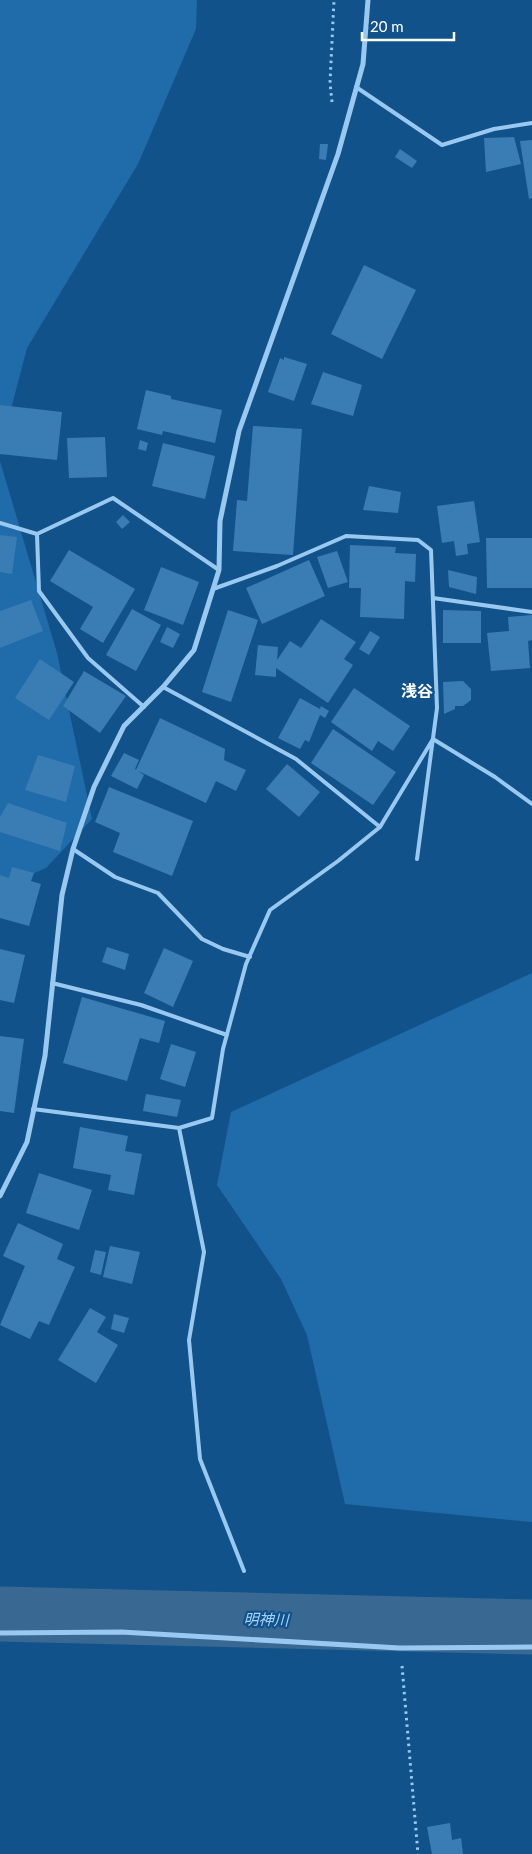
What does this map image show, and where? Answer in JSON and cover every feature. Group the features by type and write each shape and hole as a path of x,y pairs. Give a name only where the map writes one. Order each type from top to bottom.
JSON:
{"street":[{"path":"0,1196 27,1142 45,1056 62,895 73,850 94,787 124,726 164,687 194,650 219,570 220,521 239,431 338,154 363,64 368,0"},
{"path":"0,1633 121,1632 400,1648 532,1647"}],"lane":[{"path":"356,87 442,146 494,129 532,123"},
{"path":"0,523 37,534 113,498 219,570"},
{"path":"37,534 38,591 88,658 144,707"},
{"path":"213,589 277,566 346,536 418,540 431,550 437,708 417,859"},
{"path":"433,598 532,612"},
{"path":"164,687 296,759 380,827"},
{"path":"433,739 532,804"},
{"path":"33,1108 179,1128 212,1118 227,1035 250,957 270,910 338,862 380,827 433,739"},
{"path":"73,850 115,877 158,893 202,939 222,949 250,957"},
{"path":"52,983 141,1005 227,1035"},
{"path":"179,1128 204,1252 189,1340 200,1460 244,1571"}],"path":[{"path":"333,110 330,84 334,0"},
{"path":"400,1648 418,1854"}],"shaded area":[{"path":"0,0 197,0 196,29 138,164 27,348 0,451"},
{"path":"0,461 57,653 92,819 46,868 0,888"},
{"path":"532,973 532,1522 345,1504 307,1335 281,1279 217,1185 231,1112"}],"building":[{"path":"514,137 521,164 486,172 484,138"},
{"path":"532,140 532,198 529,199 520,141"},
{"path":"320,144 328,144 326,160 319,159"},
{"path":"400,149 417,161 412,168 395,157"},
{"path":"364,265 416,290 382,359 331,334"},
{"path":"284,357 307,364 294,401 268,392 280,358 284,360"},
{"path":"323,372 362,385 353,416 311,404"},
{"path":"146,390 171,396 171,399 222,410 215,443 163,431 162,435 137,429"},
{"path":"0,405 62,412 57,460 0,454"},
{"path":"253,426 302,429 293,555 233,551 237,500 247,501"},
{"path":"105,437 107,477 69,478 67,438"},
{"path":"140,440 148,443 146,451 138,449"},
{"path":"163,443 215,456 205,499 152,486"},
{"path":"369,486 401,492 398,513 363,510"},
{"path":"474,501 480,542 467,544 468,554 456,556 454,541 442,543 437,506"},
{"path":"123,515 130,522 122,529 116,522"},
{"path":"0,535 17,537 12,574 0,572"},
{"path":"486,538 532,538 532,588 487,588"},
{"path":"350,545 396,547 395,553 416,554 415,582 405,581 404,619 360,617 361,588 349,588"},
{"path":"69,550 135,589 103,643 80,629 93,607 50,581"},
{"path":"337,551 348,582 328,588 317,557"},
{"path":"309,560 325,596 262,624 246,588"},
{"path":"161,567 199,582 183,625 144,610"},
{"path":"448,570 477,577 476,594 449,587"},
{"path":"31,600 43,631 0,648 0,611"},
{"path":"132,609 161,625 136,671 106,655"},
{"path":"228,610 258,620 231,702 202,692"},
{"path":"443,610 481,611 481,643 443,643"},
{"path":"532,615 532,640 528,641 530,668 491,671 487,633 509,631 508,617"},
{"path":"321,619 356,642 344,659 353,665 328,703 276,668 276,677 255,675 258,645 278,647 277,660 290,641 301,648"},
{"path":"167,627 180,634 173,648 160,642"},
{"path":"370,631 380,637 369,655 359,649"},
{"path":"40,659 74,682 49,720 15,698"},
{"path":"84,671 126,696 100,733 63,706"},
{"path":"463,681 471,689 471,700 463,706 455,706 455,709 444,714 443,682"},
{"path":"354,688 410,726 393,751 378,741 372,751 331,722"},
{"path":"300,698 320,709 321,706 329,711 325,718 320,715 309,742 305,740 300,749 278,738"},
{"path":"160,718 225,749 224,760 246,770 236,791 216,781 206,803 136,770"},
{"path":"333,729 396,772 373,805 311,763"},
{"path":"124,753 139,760 135,769 144,775 137,789 111,776"},
{"path":"38,755 75,766 66,802 25,790"},
{"path":"287,764 320,792 299,817 266,789"},
{"path":"109,787 193,821 172,876 113,852 120,833 95,822"},
{"path":"8,803 67,823 60,851 0,832 0,817"},
{"path":"12,867 34,873 31,881 41,884 29,926 0,918 0,875 9,878"},
{"path":"107,947 129,954 125,970 102,962"},
{"path":"164,948 193,961 173,1007 144,993"},
{"path":"0,949 25,955 14,1003 0,1000"},
{"path":"82,997 165,1021 159,1043 140,1038 127,1081 63,1063"},
{"path":"0,1036 24,1039 14,1113 0,1111"},
{"path":"171,1044 196,1052 185,1087 160,1079"},
{"path":"146,1094 181,1100 177,1117 143,1111"},
{"path":"80,1127 128,1136 125,1151 142,1154 134,1195 108,1190 111,1175 73,1168"},
{"path":"39,1173 92,1190 79,1230 26,1213"},
{"path":"18,1223 63,1244 57,1259 75,1267 49,1325 39,1321 30,1339 0,1325 25,1266 3,1256"},
{"path":"110,1246 140,1252 132,1284 103,1277"},
{"path":"95,1250 106,1252 101,1275 90,1272"},
{"path":"90,1308 106,1317 97,1332 118,1345 96,1383 58,1360"},
{"path":"114,1314 129,1318 124,1333 111,1329"},
{"path":"450,1823 452,1840 461,1838 463,1854 432,1854 427,1827"}],"waterway":[{"name":"明神川","path":"0,1614 532,1627"}],"district":[{"name":"浅谷","path":"417,691"}]}
